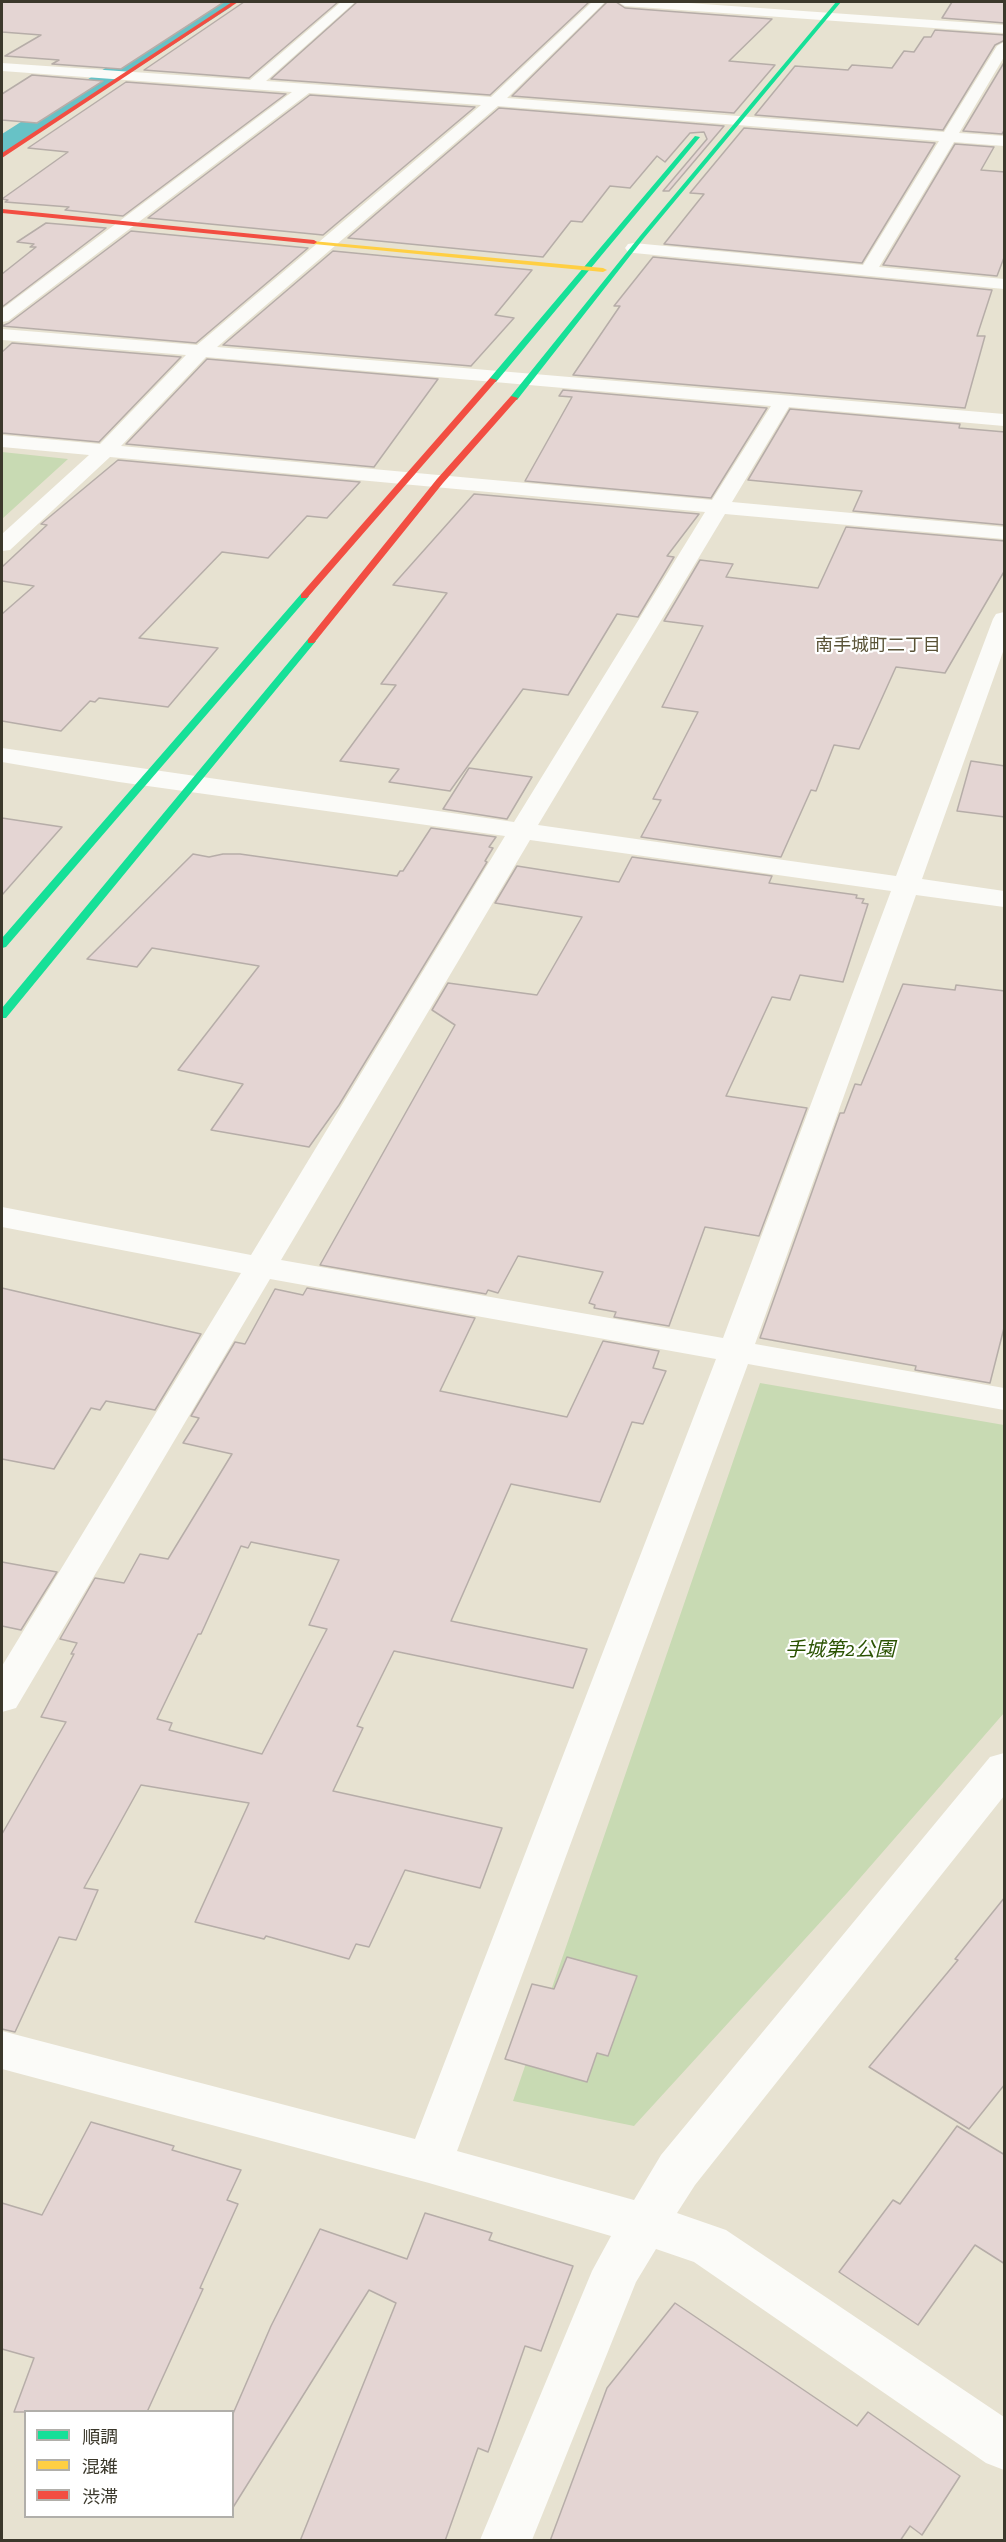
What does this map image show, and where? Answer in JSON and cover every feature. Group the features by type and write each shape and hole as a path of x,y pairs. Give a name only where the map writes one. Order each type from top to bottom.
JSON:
{"street":[{"path":"2,156 235,2"},
{"path":"253,85 348,2"},
{"path":"2,545 105,451 201,351 494,102 598,2"},
{"path":"625,2 1005,29"},
{"path":"787,32 813,2"},
{"path":"2,1015 166,814 194,784 440,481 459,463 528,380 614,271 838,2"},
{"path":"868,272 1005,46"},
{"path":"2,67 713,117 1005,141"},
{"path":"2,317 306,89"},
{"path":"2,945 496,377 728,100"},
{"path":"2,211 614,271"},
{"path":"634,248 1005,284"},
{"path":"2,334 1005,420"},
{"path":"2,1698 262,1267 520,830 783,402"},
{"path":"2,441 1005,533"},
{"path":"429,2163 736,1350 1005,620"},
{"path":"2,755 1005,898"},
{"path":"2,1216 262,1267 1005,1399"},
{"path":"506,2541 616,2271 678,2170 1005,1768"},
{"path":"2,2050 429,2163 645,2224 709,2245 1005,2446"}],"green space":[{"path":"2,452 68,459 2,519"},
{"name":"手城第2公園","path":"760,1383 1004,1425 1004,1713 847,1893 634,2126 513,2101"}],"building":[{"path":"2,2 224,2 121,69 52,64 59,60 5,56 41,35 2,32"},
{"path":"244,2 338,2 249,78 144,70"},
{"path":"357,2 589,2 490,95 271,79"},
{"path":"607,2 616,2 625,8 772,19 729,61 775,65 734,113 512,96"},
{"path":"952,2 1005,2 1005,23 942,18"},
{"path":"935,30 1005,35 1005,40 995,45 943,130 755,115 795,66 848,70 852,65 892,68 904,51 914,52 924,37 931,37"},
{"path":"1005,61 1005,129 1002,134 963,131"},
{"path":"32,75 103,81 37,123 2,120 2,94"},
{"path":"126,82 286,94 123,216 65,210 69,207 5,202 8,200 2,199 68,152 28,148"},
{"path":"310,95 475,107 323,235 148,218"},
{"path":"499,108 724,126 669,191 663,191 707,139 704,132 690,133 665,162 657,156 630,188 610,186 582,222 571,221 543,257 348,238"},
{"path":"744,128 935,143 862,263 664,244 704,194 690,193"},
{"path":"955,144 994,147 981,170 1005,172 1005,255 997,276 883,265"},
{"path":"46,223 106,228 2,307 2,274 36,247 30,247 34,244 17,242"},
{"path":"131,231 308,248 196,343 2,326"},
{"path":"333,251 532,270 495,315 514,318 471,366 223,345"},
{"path":"653,257 992,290 977,336 985,336 965,408 573,375 620,306 614,306"},
{"path":"12,343 181,357 99,442 2,433 2,352"},
{"path":"207,359 438,379 374,467 126,444"},
{"path":"563,390 767,408 711,498 525,481 572,397 559,396"},
{"path":"790,409 960,424 959,428 1005,432 1005,525 853,511 862,491 748,480"},
{"path":"118,460 360,482 327,518 307,516 268,558 222,552 139,638 218,648 168,707 99,698 95,702 90,701 61,731 2,721 2,614 34,586 2,581 2,567 47,525 41,524"},
{"path":"474,494 699,514 667,556 674,557 638,617 617,614 568,695 523,689 450,791 389,782 399,769 340,761 396,685 381,684 447,593 393,585"},
{"path":"846,527 1005,541 1005,570 945,673 896,667 859,749 834,745 816,791 811,790 781,857 641,837 661,800 653,799 698,712 662,707 703,626 664,621 700,560 733,564 726,577 818,588"},
{"path":"971,761 1005,766 1005,817 957,811"},
{"path":"469,768 532,777 507,819 443,809"},
{"path":"2,818 62,827 2,895"},
{"path":"431,828 496,837 489,847 493,848 485,861 487,862 339,1105 309,1147 211,1130 243,1084 178,1070 259,966 152,948 137,967 87,959 193,854 209,857 240,854 397,876 400,871 403,871"},
{"path":"632,857 772,876 769,883 857,895 856,898 864,899 862,903 868,904 843,982 800,975 790,1000 772,997 726,1096 807,1108 759,1236 705,1227 669,1326 614,1317 616,1312 594,1308 595,1305 589,1303 603,1272 518,1256 498,1293 488,1290 486,1294 320,1265 455,1025 432,1010 448,983 537,995 582,917 495,903 517,866 619,882"},
{"path":"903,984 955,990 956,985 1005,991 1005,1324 990,1383 915,1370 916,1366 760,1338 840,1113 844,1113 855,1084 861,1085"},
{"path":"2,1288 201,1334 155,1410 106,1401 100,1410 91,1408 54,1469 2,1459"},
{"path":"307,1288 475,1318 440,1391 567,1417 603,1341 659,1351 653,1368 666,1371 643,1424 632,1422 600,1502 511,1484 451,1621 587,1649 573,1688 394,1651 357,1726 363,1728 333,1791 502,1828 480,1888 405,1870 369,1947 356,1944 349,1959 266,1936 264,1939 195,1922 249,1803 141,1785 84,1888 98,1890 76,1940 59,1937 15,2032 2,2029 2,1834 66,1722 41,1717 74,1654 71,1654 77,1643 60,1639 95,1578 124,1583 140,1554 168,1559 232,1454 183,1443 199,1418 191,1416 235,1342 245,1344 275,1289 303,1295","holes":["251,1542 339,1560 309,1625 327,1629 262,1754 169,1730 172,1723 157,1719 198,1634 201,1634 241,1546 248,1548"]},
{"path":"2,1562 57,1572 21,1630 2,1626"},
{"path":"1005,1897 1005,2084 969,2129 869,2067 958,1960 955,1959"},
{"path":"567,1957 637,1976 608,2056 597,2053 587,2082 505,2059 532,1984 554,1989"},
{"path":"91,2122 174,2146 172,2150 241,2170 227,2200 238,2204 200,2288 203,2289 148,2410 24,2410 24,2412 14,2412 34,2358 2,2349 2,2203 42,2215"},
{"path":"957,2126 1005,2155 1005,2264 975,2245 918,2325 839,2272 893,2200 900,2204"},
{"path":"425,2213 492,2233 489,2240 573,2266 541,2351 525,2346 488,2452 478,2448 445,2541 300,2541 396,2303 369,2290 234,2506 234,2411 271,2326 320,2229 407,2259"},
{"path":"675,2303 857,2426 868,2412 960,2476 922,2535 910,2526 900,2541 550,2541 607,2388"}],"waterway":[{"path":"2,145 223,2"}],"traffic: fast":[{"path":"514,398 642,237 838,2"},
{"path":"493,380 697,137"},
{"path":"2,945 304,596"},
{"path":"2,1015 311,641"}],"traffic: slow":[{"path":"314,242 603,270"}],"traffic: jam":[{"path":"2,156 235,2"},
{"path":"2,211 314,242"},
{"path":"304,596 493,380"},
{"path":"311,641 440,481 514,398"}],"district":[{"name":"南手城町二丁目","path":"878,646"}]}
